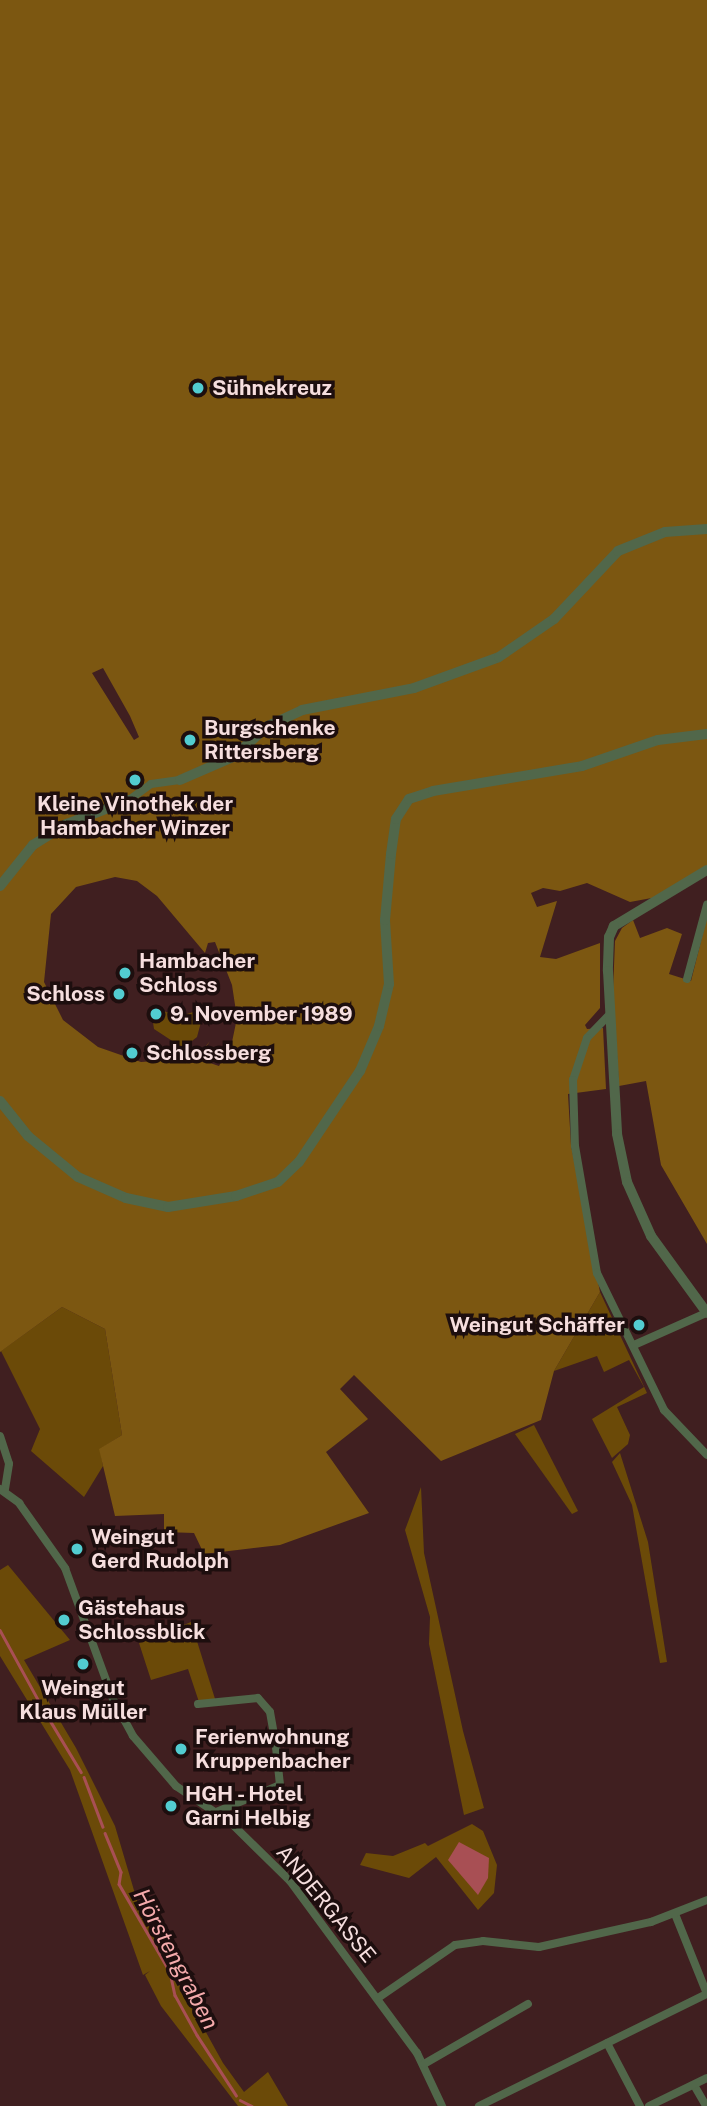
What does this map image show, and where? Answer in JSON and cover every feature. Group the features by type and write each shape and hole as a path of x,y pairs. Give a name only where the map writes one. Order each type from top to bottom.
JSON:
{"street":[{"path":"0,886 33,845 67,824 129,800 151,784 180,780 233,757 268,726 302,710 414,688 499,657 554,619 618,551 665,532 707,529"},
{"path":"0,1101 28,1136 102,1191 168,1207 207,1202 271,1185 299,1162 360,1071 379,1026 389,984 385,920 391,853 396,820 409,800 433,791 582,766 658,740 707,734"},
{"path":"634,1345 707,1313 650,1236 627,1182 617,1133 608,947 614,926 707,870"},
{"path":"687,979 707,905"},
{"path":"610,1014 587,1038 573,1080 575,1146 597,1273 664,1410 707,1455"},
{"path":"0,1436 9,1464 2,1490"},
{"name":"ANDERGASSE","path":"2,1490 65,1568 113,1699 133,1736 176,1786 216,1812 290,1881 424,2064 442,2106"},
{"path":"198,1704 258,1698 270,1712 276,1747 279,1784 216,1812"},
{"path":"378,1998 444,1951 470,1941 539,1947 676,1914 707,1900"},
{"path":"479,2106 707,1994 676,1914"},
{"path":"424,2064 528,2004"},
{"path":"607,2043 640,2106"},
{"path":"649,2106 707,2078"},
{"path":"694,2085 706,2106"}],"shaded area":[{"path":"0,0 707,0 707,866 657,897 630,902 587,883 560,891 543,888 531,893 537,907 557,901 540,957 556,959 600,943 600,1008 585,1025 587,1029 603,1028 606,1089 568,1094 571,1145 600,1292 554,1371 541,1420 441,1461 354,1375 340,1389 368,1419 326,1452 369,1513 280,1545 204,1554 194,1533 164,1532 164,1514 115,1516 99,1449 122,1435 105,1329 62,1307 0,1352","holes":["103,668 130,716 139,737 134,740 92,673","115,877 137,881 157,896 205,953 208,943 215,942 232,985 237,1018 232,1042 219,1066 198,1059 210,1041 202,1051 182,1059 141,1062 98,1047 63,1020 44,982 51,914 76,887"]},
{"path":"707,917 707,1244 661,1165 646,1081 619,1086 613,991 615,941 622,928 633,920 640,938 667,928 682,934 669,974 691,981"},
{"path":"157,1008 178,1017 193,1012 201,1022 197,1037 183,1048 154,1029 152,1016"},
{"path":"600,1292 647,1393 617,1407 630,1435 628,1444 612,1458 592,1419 644,1387 629,1360 604,1372 597,1356 554,1371"},
{"path":"62,1307 105,1329 122,1435 100,1449 103,1466 84,1497 31,1451 40,1429 1,1351"},
{"path":"534,1425 578,1511 572,1514 515,1434"},
{"path":"620,1453 648,1542 667,1662 660,1663 632,1505 612,1462"},
{"path":"421,1487 424,1553 463,1731 484,1808 464,1815 429,1644 430,1617 405,1530"},
{"path":"8,1565 70,1640 24,1660 76,1748 115,1826 141,1914 171,1959 167,1962 223,2063 244,2092 268,2072 288,2106 238,2106 161,2006 145,1975 150,1971 143,1975 70,1770 0,1656 0,1570"},
{"path":"191,1622 216,1702 200,1705 188,1669 151,1680 139,1643"},
{"path":"472,1824 483,1831 497,1865 494,1893 478,1910 436,1857 409,1878 360,1865 366,1853 393,1856 425,1843 428,1846"},
{"path":"459,1842 489,1858 488,1878 478,1895 448,1860"}],"waterway":[{"name":"Hörstengraben","path":"0,1630 41,1705"},
{"name":"Hörstengraben","path":"45,1712 81,1772"},
{"name":"Hörstengraben","path":"84,1777 103,1827"},
{"name":"Hörstengraben","path":"105,1833 121,1872 119,1884 170,1972 175,1995 197,2035 236,2095"},
{"name":"Hörstengraben","path":"240,2100 252,2106"}],"place":[{"name":"Sühnekreuz","path":"198,388"},
{"name":"Burgschenke Rittersberg","path":"190,740"},
{"name":"Kleine Vinothek der Hambacher Winzer","path":"135,780"},
{"name":"Hambacher Schloss","path":"125,973"},
{"name":"Schloss","path":"119,994"},
{"name":"9. November 1989","path":"156,1014"},
{"name":"Schlossberg","path":"132,1053"},
{"name":"Weingut Schäffer","path":"639,1325"},
{"name":"Weingut Gerd Rudolph","path":"77,1549"},
{"name":"Gästehaus Schlossblick","path":"64,1620"},
{"name":"Weingut Klaus Müller","path":"83,1664"},
{"name":"Ferienwohnung Kruppenbacher","path":"181,1749"},
{"name":"HGH - Hotel Garni Helbig","path":"171,1806"}]}
